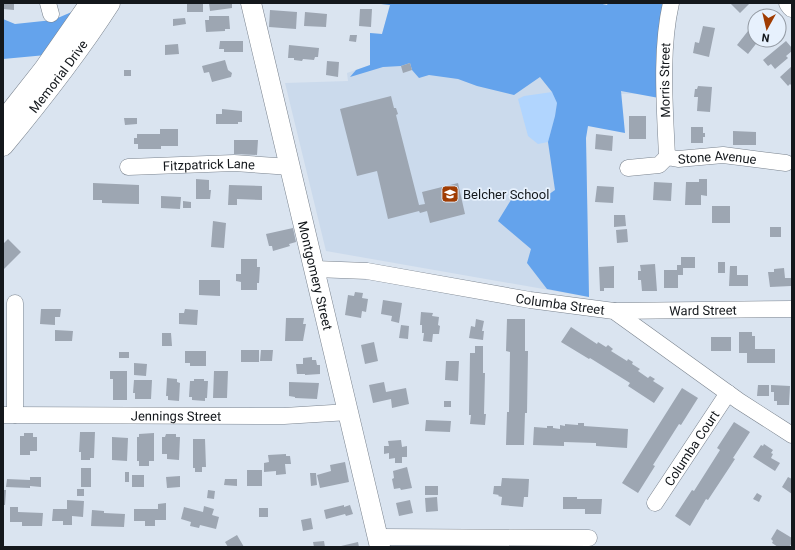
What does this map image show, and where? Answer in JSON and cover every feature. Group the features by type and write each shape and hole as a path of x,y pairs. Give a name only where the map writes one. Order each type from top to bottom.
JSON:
{"main road":[{"name":"Memorial Drive","path":"3,121 44,69 90,3"},
{"name":"Memorial Drive","path":"3,146 60,76 110,3"},
{"name":"Montgomery Street","path":"251,3 379,542"},
{"path":"789,3 792,7"}],"street":[{"name":"Morris Street","path":"667,157 664,92 666,47 671,3"},
{"name":"Stone Avenue","path":"628,168 659,165 667,157 678,159 723,155 786,163"},
{"name":"Fitzpatrick Lane","path":"128,167 234,163 291,167"},
{"name":"Columba Street","path":"315,269 364,271 530,300 614,311 728,393 792,435"},
{"path":"9,415 15,303"},
{"name":"Ward Street","path":"614,311 792,309"},
{"name":"Columba Court","path":"654,503 728,393"},
{"name":"Jennings Street","path":"9,415 284,416 349,412"},
{"path":"379,542 588,538"}],"shaded area":[{"name":"Belcher School","path":"372,3 598,3 656,93 585,95 589,297 326,251 285,83 348,81 347,73 370,65 370,33 382,34 390,5"},
{"path":"372,3 598,3 607,5 608,3 665,3 659,98 621,91 625,133 588,126 586,138 589,297 547,289 527,263 531,249 498,221 511,200 542,199 555,190 548,142 557,103 552,92 540,77 514,95 477,86 458,79 429,75 419,78 412,70 410,63 401,66 383,67 350,77 356,70 370,65 370,33 382,34 390,5"},
{"path":"81,8 46,55 3,59 3,19 15,24 53,20"},
{"path":"552,92 557,103 548,142 538,144 528,136 518,99 524,96"}],"building":[{"path":"3,3 14,3 14,10 3,9"},
{"path":"187,3 203,3 203,12 187,12"},
{"path":"209,3 232,3 232,8 210,11"},
{"path":"730,3 750,3 740,13"},
{"path":"360,9 372,9 371,27 359,26"},
{"path":"270,10 297,12 296,29 269,27"},
{"path":"305,12 327,14 326,27 304,26"},
{"path":"209,16 229,16 230,29 225,29 225,31 206,32 205,20 209,20"},
{"path":"185,18 186,24 173,26 173,19"},
{"path":"703,26 715,28 709,57 693,53 695,42 699,43"},
{"path":"747,32 747,48 753,48 748,54 737,45"},
{"path":"350,35 357,35 356,42 349,41"},
{"path":"220,41 243,41 243,52 224,52 224,49 219,49"},
{"path":"787,42 792,48 792,51 786,56 788,58 775,69 771,64 768,66 763,60 778,48 787,48"},
{"path":"178,44 179,54 165,55 165,45"},
{"path":"289,45 319,48 318,57 315,57 314,60 303,59 302,61 294,60 294,58 288,58"},
{"path":"225,60 228,70 232,73 231,77 212,82 209,72 204,73 202,66"},
{"path":"327,61 339,62 338,77 326,75"},
{"path":"410,63 412,70 403,73 401,66"},
{"path":"792,66 792,86 790,84 788,86 780,77"},
{"path":"124,70 131,70 131,76 124,76"},
{"path":"698,86 712,87 710,112 697,111 698,97 694,97 695,89 697,89"},
{"path":"391,96 394,108 396,108 398,114 396,115 419,205 425,204 422,192 458,183 465,214 430,223 427,211 420,213 419,211 388,219 377,171 357,176 340,109"},
{"path":"222,109 242,111 242,122 238,122 238,124 216,124 216,114 222,114"},
{"path":"629,116 646,116 646,139 629,139"},
{"path":"124,118 137,118 137,124 125,125"},
{"path":"691,127 703,127 705,137 703,137 703,143 691,143"},
{"path":"160,129 178,129 178,146 161,146 161,149 138,149 138,144 134,144 134,138 137,138 137,134 160,134"},
{"path":"733,131 756,132 756,145 733,145"},
{"path":"596,134 613,136 612,151 595,149"},
{"path":"234,140 258,140 257,155 234,154"},
{"path":"196,179 209,180 209,190 211,190 210,199 196,199"},
{"path":"699,179 707,179 707,196 701,195 701,205 685,205 686,182 699,182"},
{"path":"654,182 672,183 671,201 653,200"},
{"path":"93,183 139,185 139,204 102,203 102,200 93,200"},
{"path":"229,185 262,186 262,200 237,199 237,205 228,205"},
{"path":"597,186 614,187 613,203 595,202"},
{"path":"161,196 181,197 180,209 161,208"},
{"path":"183,201 191,202 191,208 183,208"},
{"path":"712,206 730,206 730,223 712,223"},
{"path":"614,215 625,215 626,226 614,227"},
{"path":"213,221 226,223 224,248 211,247"},
{"path":"770,227 781,227 781,237 770,237"},
{"path":"293,228 296,242 289,244 290,246 273,251 272,246 269,246 266,234"},
{"path":"627,229 628,242 617,243 616,230"},
{"path":"8,239 21,252 3,270 3,244"},
{"path":"681,257 695,257 695,268 683,268 683,275 678,275 678,288 664,288 664,270 677,270 677,265 681,265"},
{"path":"241,259 257,259 257,267 260,267 257,290 241,290 241,282 236,281 236,274 241,274"},
{"path":"718,262 725,262 725,273 718,273"},
{"path":"655,264 657,291 642,291 641,280 638,280 638,271 641,271 640,265"},
{"path":"614,266 614,288 604,288 604,291 600,291 599,267"},
{"path":"730,266 737,266 737,275 748,275 748,286 729,286"},
{"path":"784,268 785,278 791,278 791,286 770,287 768,272 774,272 774,269"},
{"path":"199,280 220,280 220,296 199,295"},
{"path":"355,292 363,293 362,298 368,299 366,312 362,311 361,318 345,315 348,295 354,296"},
{"path":"383,300 402,303 399,323 391,321 392,316 381,314"},
{"path":"41,309 61,309 60,317 55,317 55,325 40,324"},
{"path":"185,309 198,310 197,325 179,324 179,313 184,313"},
{"path":"421,312 433,313 432,316 439,317 439,334 433,334 432,342 423,341 424,333 422,333 422,325 420,325"},
{"path":"286,318 304,318 303,324 306,324 303,341 285,341"},
{"path":"476,319 484,321 482,331 484,331 483,340 469,338 471,326 475,327"},
{"path":"507,319 525,319 525,351 528,351 527,413 525,413 524,445 506,445 507,412 509,412 510,352 506,351"},
{"path":"401,325 409,326 408,339 399,338"},
{"path":"571,327 597,344 598,342 606,347 608,345 613,349 611,351 627,361 628,359 633,362 632,364 640,369 638,371 648,378 650,376 655,379 653,381 664,388 654,403 628,386 630,383 561,342"},
{"path":"55,330 73,331 72,341 55,341"},
{"path":"739,332 752,332 752,336 755,336 755,349 775,349 775,363 747,363 747,353 739,353"},
{"path":"162,333 171,333 172,346 162,346"},
{"path":"711,337 731,337 731,351 711,351"},
{"path":"374,342 378,361 365,364 361,345"},
{"path":"475,346 483,346 483,373 485,373 485,425 470,424 470,353 475,353"},
{"path":"241,350 259,350 259,362 241,362"},
{"path":"261,350 273,350 272,361 260,361"},
{"path":"185,351 206,351 206,366 190,366 190,363 185,363"},
{"path":"119,352 129,352 129,358 119,358"},
{"path":"312,357 312,360 316,360 317,365 320,365 320,374 297,374 296,364 303,364 303,358"},
{"path":"446,361 459,361 458,381 445,380"},
{"path":"134,363 147,364 146,376 134,375"},
{"path":"110,371 127,371 127,400 113,400 113,379 110,379"},
{"path":"214,371 228,371 227,398 213,398"},
{"path":"167,378 177,379 177,382 180,383 179,401 168,400 168,396 166,396"},
{"path":"194,379 204,379 204,381 208,381 207,398 205,398 205,401 192,400 192,397 189,397 190,381 194,381"},
{"path":"134,380 152,380 151,399 135,399 135,393 133,393"},
{"path":"289,382 319,383 317,399 295,398 289,396"},
{"path":"384,382 386,392 406,388 409,404 392,408 391,399 373,403 369,385"},
{"path":"758,385 769,385 769,396 757,396"},
{"path":"771,385 790,386 789,405 777,405 777,401 774,401 774,392 771,392"},
{"path":"682,388 698,398 681,425 679,424 653,465 655,466 638,493 622,483"},
{"path":"444,401 451,401 451,407 444,407"},
{"path":"426,420 451,421 450,432 425,431"},
{"path":"734,422 750,432 733,458 735,459 708,500 706,499 690,526 675,516 692,490 694,491 720,450 717,448"},
{"path":"578,423 584,423 584,426 628,429 627,448 596,446 596,443 564,442 564,446 533,445 534,427 547,428 547,426 553,426 553,428 560,429 560,425 578,425"},
{"path":"80,432 95,432 94,458 90,458 90,460 81,460 81,452 79,452"},
{"path":"24,433 33,433 33,437 37,437 37,451 30,451 30,455 20,455 20,436 24,436"},
{"path":"154,433 154,461 149,461 149,466 139,466 139,461 137,461 137,437 139,437 139,434"},
{"path":"166,434 176,434 176,437 180,437 179,460 167,459 167,454 162,454 162,437 165,437"},
{"path":"112,437 128,438 127,461 112,460"},
{"path":"193,439 205,439 206,467 202,467 202,472 195,472 195,468 193,468"},
{"path":"401,440 402,447 407,446 407,457 402,457 402,463 395,463 395,458 389,459 389,453 384,454 384,446 389,446 388,441"},
{"path":"764,444 773,450 771,453 773,454 771,458 780,463 775,471 753,457 761,445 763,446"},
{"path":"286,454 286,456 290,456 291,464 285,464 286,474 276,475 276,471 264,472 264,463 269,462 268,455"},
{"path":"345,462 349,482 320,488 317,475 331,471 330,465"},
{"path":"407,467 412,488 401,490 400,488 394,489 392,479 394,478 393,471"},
{"path":"81,468 91,468 91,487 81,487"},
{"path":"247,470 262,470 262,486 247,486"},
{"path":"125,472 129,472 129,482 125,482"},
{"path":"310,473 316,473 317,485 311,486"},
{"path":"132,475 144,475 144,487 132,487"},
{"path":"180,476 180,487 167,488 166,477"},
{"path":"30,477 41,477 41,487 6,487 7,479 30,480"},
{"path":"788,477 792,479 792,494 782,487"},
{"path":"502,478 529,479 528,497 524,497 523,507 501,505 502,497 493,494 494,486 501,486"},
{"path":"225,479 237,479 237,486 224,485"},
{"path":"425,486 438,486 438,495 425,495"},
{"path":"77,489 84,489 84,496 77,496"},
{"path":"3,490 6,490 5,505 3,505"},
{"path":"208,490 215,491 214,499 207,498"},
{"path":"757,493 762,496 759,502 753,499"},
{"path":"437,497 438,511 426,512 425,498"},
{"path":"563,497 577,497 577,499 602,499 601,514 585,514 585,509 563,509"},
{"path":"67,500 84,501 83,517 72,516 72,525 63,525 63,521 52,521 53,509 67,509"},
{"path":"410,500 413,513 399,516 396,503"},
{"path":"166,503 166,520 155,520 155,526 145,526 145,521 134,521 134,509 158,509 158,504"},
{"path":"344,505 344,507 350,505 353,514 346,516 345,514 326,519 324,510"},
{"path":"204,506 214,509 212,515 219,517 216,529 200,525 199,528 190,526 191,522 181,519 184,507 203,512"},
{"path":"10,507 18,507 18,512 43,513 42,526 22,526 22,522 10,522"},
{"path":"259,508 268,508 268,517 259,517"},
{"path":"92,510 104,511 104,513 125,514 124,527 91,526"},
{"path":"311,518 313,529 303,531 301,520"},
{"path":"777,529 792,538 792,543 789,547 778,547 772,543 773,541 771,539"},
{"path":"237,535 244,547 228,547 225,542"},
{"path":"324,541 325,547 314,547 313,542"},
{"path":"358,542 359,547 341,547 341,546"}],"place":[{"name":"Belcher School","path":"450,194"}]}
